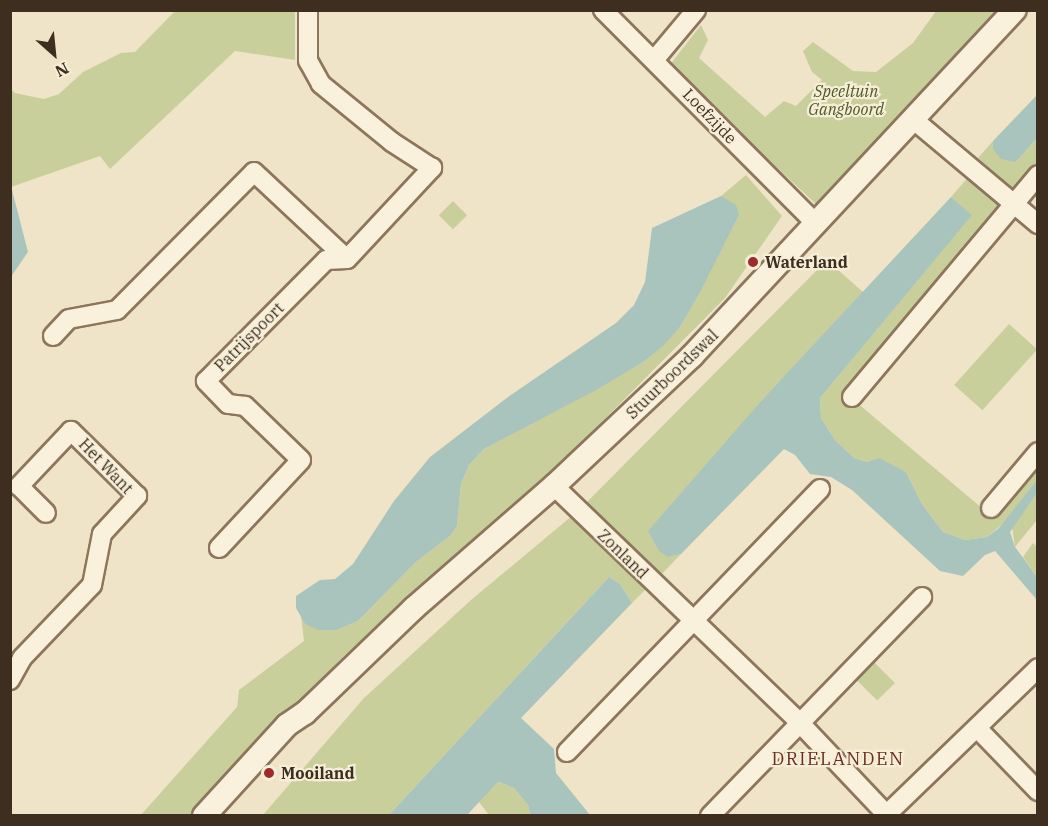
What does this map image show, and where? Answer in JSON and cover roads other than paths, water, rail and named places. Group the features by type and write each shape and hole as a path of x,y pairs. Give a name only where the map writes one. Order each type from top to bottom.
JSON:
{"street":[{"path":"52,336 69,319 117,310 254,172 347,259 432,168 392,142 321,84 308,61 308,10"},
{"name":"Loefzijde","path":"603,10 655,59 815,224"},
{"path":"655,59 696,10"},
{"name":"Stuurboordswal","path":"204,816 287,724 305,713 414,608 554,486 700,348 1015,10"},
{"path":"914,120 1038,225"},
{"path":"852,397 1038,175"},
{"name":"Patrijspoort","path":"219,549 301,460 245,406 228,404 206,381 326,260 347,259"},
{"name":"Het Want","path":"10,680 22,658 92,585 102,534 136,496 72,430 19,486 46,513"},
{"path":"991,508 1038,452"},
{"name":"Zonland","path":"554,486 800,723 886,815 1038,668"},
{"path":"567,752 820,489"},
{"path":"710,816 922,597"},
{"name":"Stuurboordswal","path":"224,816 297,728 305,713"},
{"path":"977,728 1038,791"}],"water":[{"path":"1037,95 1037,138 1016,162 1001,159 993,149 993,141"},
{"path":"11,186 28,252 10,277"},
{"path":"721,196 736,205 739,215 680,327 664,345 646,360 598,389 484,449 469,465 461,484 457,526 451,535 416,562 358,621 337,630 318,630 305,624 296,608 296,596 320,580 335,579 353,564 394,501 430,457 508,397 616,323 634,305 645,282 652,228"},
{"path":"951,197 972,215 820,398 821,418 835,440 854,458 868,462 879,458 906,472 922,504 943,532 965,540 987,537 999,528 1037,480 1037,493 1010,532 1015,547 1037,577 1037,600 995,551 985,555 963,576 940,571 852,490 831,477 810,474 795,455 784,449 681,554 668,557 659,551 648,531 762,400"},
{"path":"609,577 620,584 632,603 521,718 554,749 556,773 590,815 530,815 528,805 514,788 498,782 467,815 389,815"}],"place":[{"name":"Waterland","path":"753,262"},
{"name":"Mooiland","path":"269,773"}],"district":[{"name":"DRIELANDEN","path":"838,759"}],"park label":[{"name":"Speeltuin Gangboord","path":"846,100"}]}
